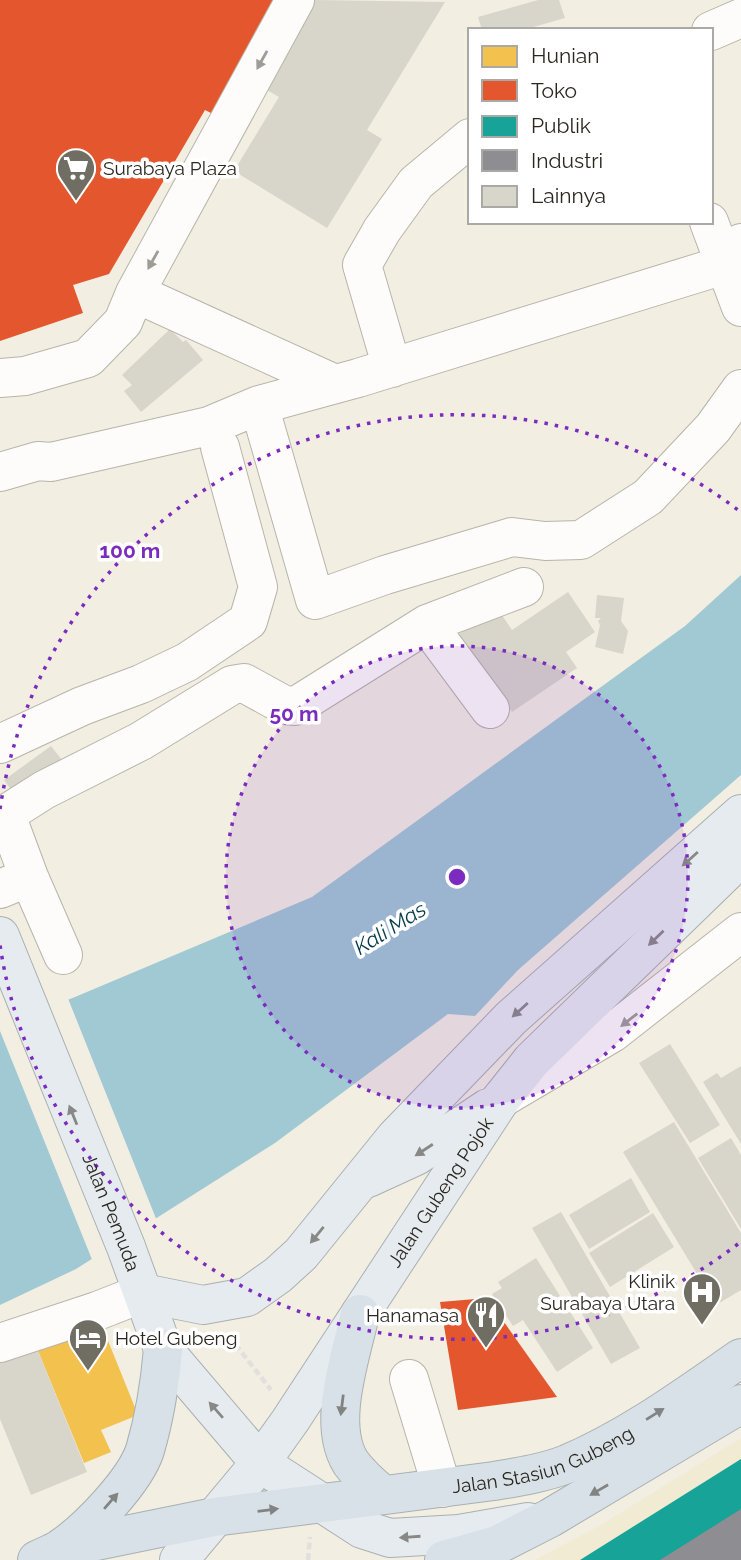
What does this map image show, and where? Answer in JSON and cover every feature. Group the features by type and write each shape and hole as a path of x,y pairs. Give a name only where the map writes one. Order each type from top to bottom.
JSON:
{"highway":[{"path":"360,1314 341,1406 341,1434 350,1461 363,1478 382,1494"},
{"path":"49,1554 98,1516 117,1495 145,1452 159,1396 163,1349"},
{"name":"Jalan Stasiun Gubeng","path":"49,1554 214,1517 529,1475 565,1464 610,1443 741,1358"},
{"name":"Jalan Stasiun Gubeng","path":"444,1560 497,1545 551,1518 741,1404"}],"main road":[{"path":"143,1293 203,1305 247,1297 278,1275 301,1254 395,1138 511,1018 741,814"},
{"name":"Jalan Gubeng Pojok","path":"179,1560 260,1463 290,1421 501,1099 532,1060 741,857"},
{"name":"Jalan Pemuda","path":"0,936 126,1247 163,1349 260,1463"},
{"path":"360,1182 416,1156 501,1099"},
{"name":"Jalan Stasiun Gubeng","path":"260,1463 362,1529 390,1538 459,1534 551,1518"}],"street":[{"path":"8,381 88,358 123,322 135,293 295,0"},
{"path":"713,30 741,18"},
{"path":"392,368 362,265 382,230 416,183 468,140"},
{"path":"711,224 733,252 741,307"},
{"path":"0,472 38,461 51,462 209,426 259,405 392,368 711,269 733,252"},
{"path":"135,293 335,384"},
{"path":"259,405 315,600 385,575 512,537 545,541 581,540 648,497 713,428 741,388"},
{"path":"0,744 187,662 248,621 258,587 220,447"},
{"path":"0,482 41,470 51,462"},
{"path":"63,955 14,883 3,817 44,790 141,741 232,685 244,683 285,705 296,706 427,624 524,587"},
{"path":"427,624 490,709"},
{"path":"501,1099 612,1033 741,932"},
{"path":"0,1343 143,1293"},
{"path":"409,1380 442,1488"}],"path":[{"path":"203,1305 268,1385 290,1421"}],"shaded area":[{"path":"741,1438 741,1560 535,1560 601,1525"}],"water":[{"name":"Kali Mas","path":"741,575 741,775 518,970 475,1016 448,1014 275,1143 76,1269 0,1305 0,1026 312,897 685,626"}],"pier":[{"path":"67,996 157,1221 93,1262 0,1031 0,1022"}],"building: Hunian":[{"path":"98,1316 138,1415 101,1430 111,1452 84,1463 34,1341"}],"building: Toko":[{"name":"Surabaya Plaza","path":"0,0 281,0 219,117 205,110 109,274 73,285 83,313 0,341"},
{"name":"Hanamasa","path":"487,1298 557,1397 458,1410 440,1302"}],"building: Publik":[{"path":"741,1459 741,1515 669,1560 580,1560"}],"building: Industri":[{"path":"741,1509 741,1560 660,1560"}],"building: Lainnya":[{"path":"315,0 445,2 367,130 382,139 327,228 234,171 279,97 262,87"},
{"path":"538,0 559,0 565,18 530,28 481,28 478,17"},
{"path":"170,329 183,342 186,340 203,360 141,412 124,391 132,385 122,375"},
{"path":"568,592 595,632 566,652 577,668 512,712 458,635 497,608 512,630"},
{"path":"597,595 624,598 621,621 628,631 623,654 595,647 600,625 598,621 601,618 595,618"},
{"path":"51,746 62,760 15,795 4,780"},
{"path":"670,1044 720,1125 690,1143 639,1063"},
{"path":"741,1066 741,1144 703,1082 717,1073 721,1078"},
{"path":"674,1122 741,1233 741,1290 716,1305 623,1152"},
{"path":"731,1138 741,1155 741,1229 698,1158"},
{"path":"631,1178 650,1212 589,1249 569,1215"},
{"path":"561,1212 640,1348 611,1364 532,1228"},
{"path":"653,1213 674,1247 610,1287 589,1253"},
{"path":"536,1258 593,1348 557,1372 523,1320 513,1326 492,1294 502,1288 498,1282"},
{"path":"34,1341 87,1472 31,1495 0,1419 0,1355"}],"place":[{"name":"Surabaya Plaza","path":"76,202"},
{"name":"Klinik Surabaya Utara","path":"702,1326"},
{"name":"Hanamasa","path":"486,1349"},
{"name":"Hotel Gubeng","path":"88,1372"}]}
